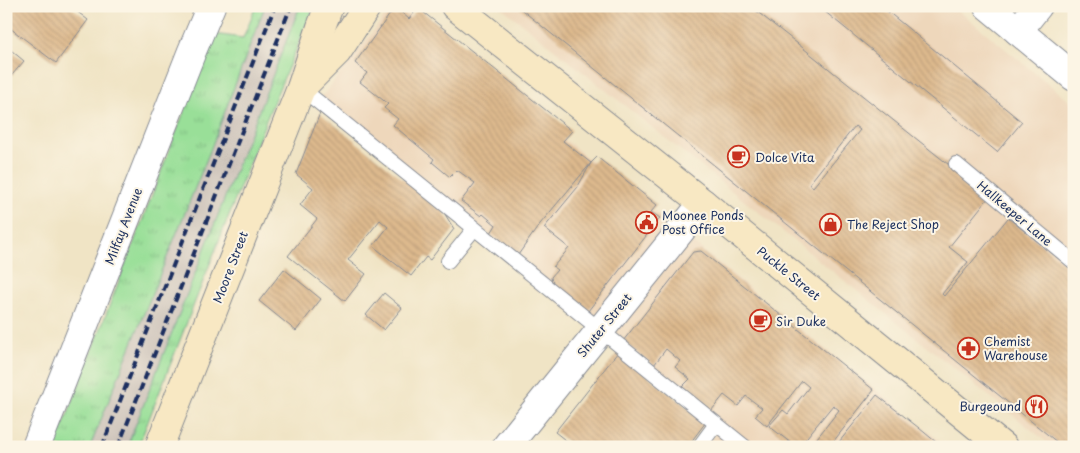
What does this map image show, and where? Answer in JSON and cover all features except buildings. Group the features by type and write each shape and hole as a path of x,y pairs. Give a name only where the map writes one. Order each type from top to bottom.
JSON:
{"street":[{"name":"Moore Street","path":"159,447 301,88 329,6"},
{"name":"Moore Street","path":"301,88 338,52 367,6"},
{"name":"Puckle Street","path":"455,6 703,203 1003,447"},
{"path":"988,6 1074,76"},
{"path":"1018,31 1038,6"},
{"name":"Milfay Avenue","path":"36,447 192,51 205,9"},
{"name":"Shuter Street","path":"506,447 703,203"}],"lane":[{"path":"301,88 744,447"},
{"name":"Hallkeeper Lane","path":"956,164 1074,262"},
{"path":"448,261 474,229"},
{"path":"699,447 716,424"}],"shaded area":[{"path":"265,6 300,6 127,447 90,447 210,151"},
{"path":"393,6 399,6 947,447 705,447 722,424 321,98"},
{"path":"500,6 953,6 1074,105 1074,447 1053,447"}],"green space":[{"path":"256,6 265,6 210,151 90,447 55,447 214,34 243,38"},
{"path":"300,6 315,6 273,103 138,447 127,447"}],"railway":[{"path":"102,447 275,6"},
{"path":"118,447 291,6"}],"place":[{"name":"Dolce Vita","path":"739,157"},
{"name":"Moonee Ponds Post Office","path":"646,222"},
{"name":"The Reject Shop","path":"831,224"},
{"name":"Sir Duke","path":"760,321"},
{"name":"Chemist Warehouse","path":"968,348"},
{"name":"Burgeound","path":"1037,406"}]}
